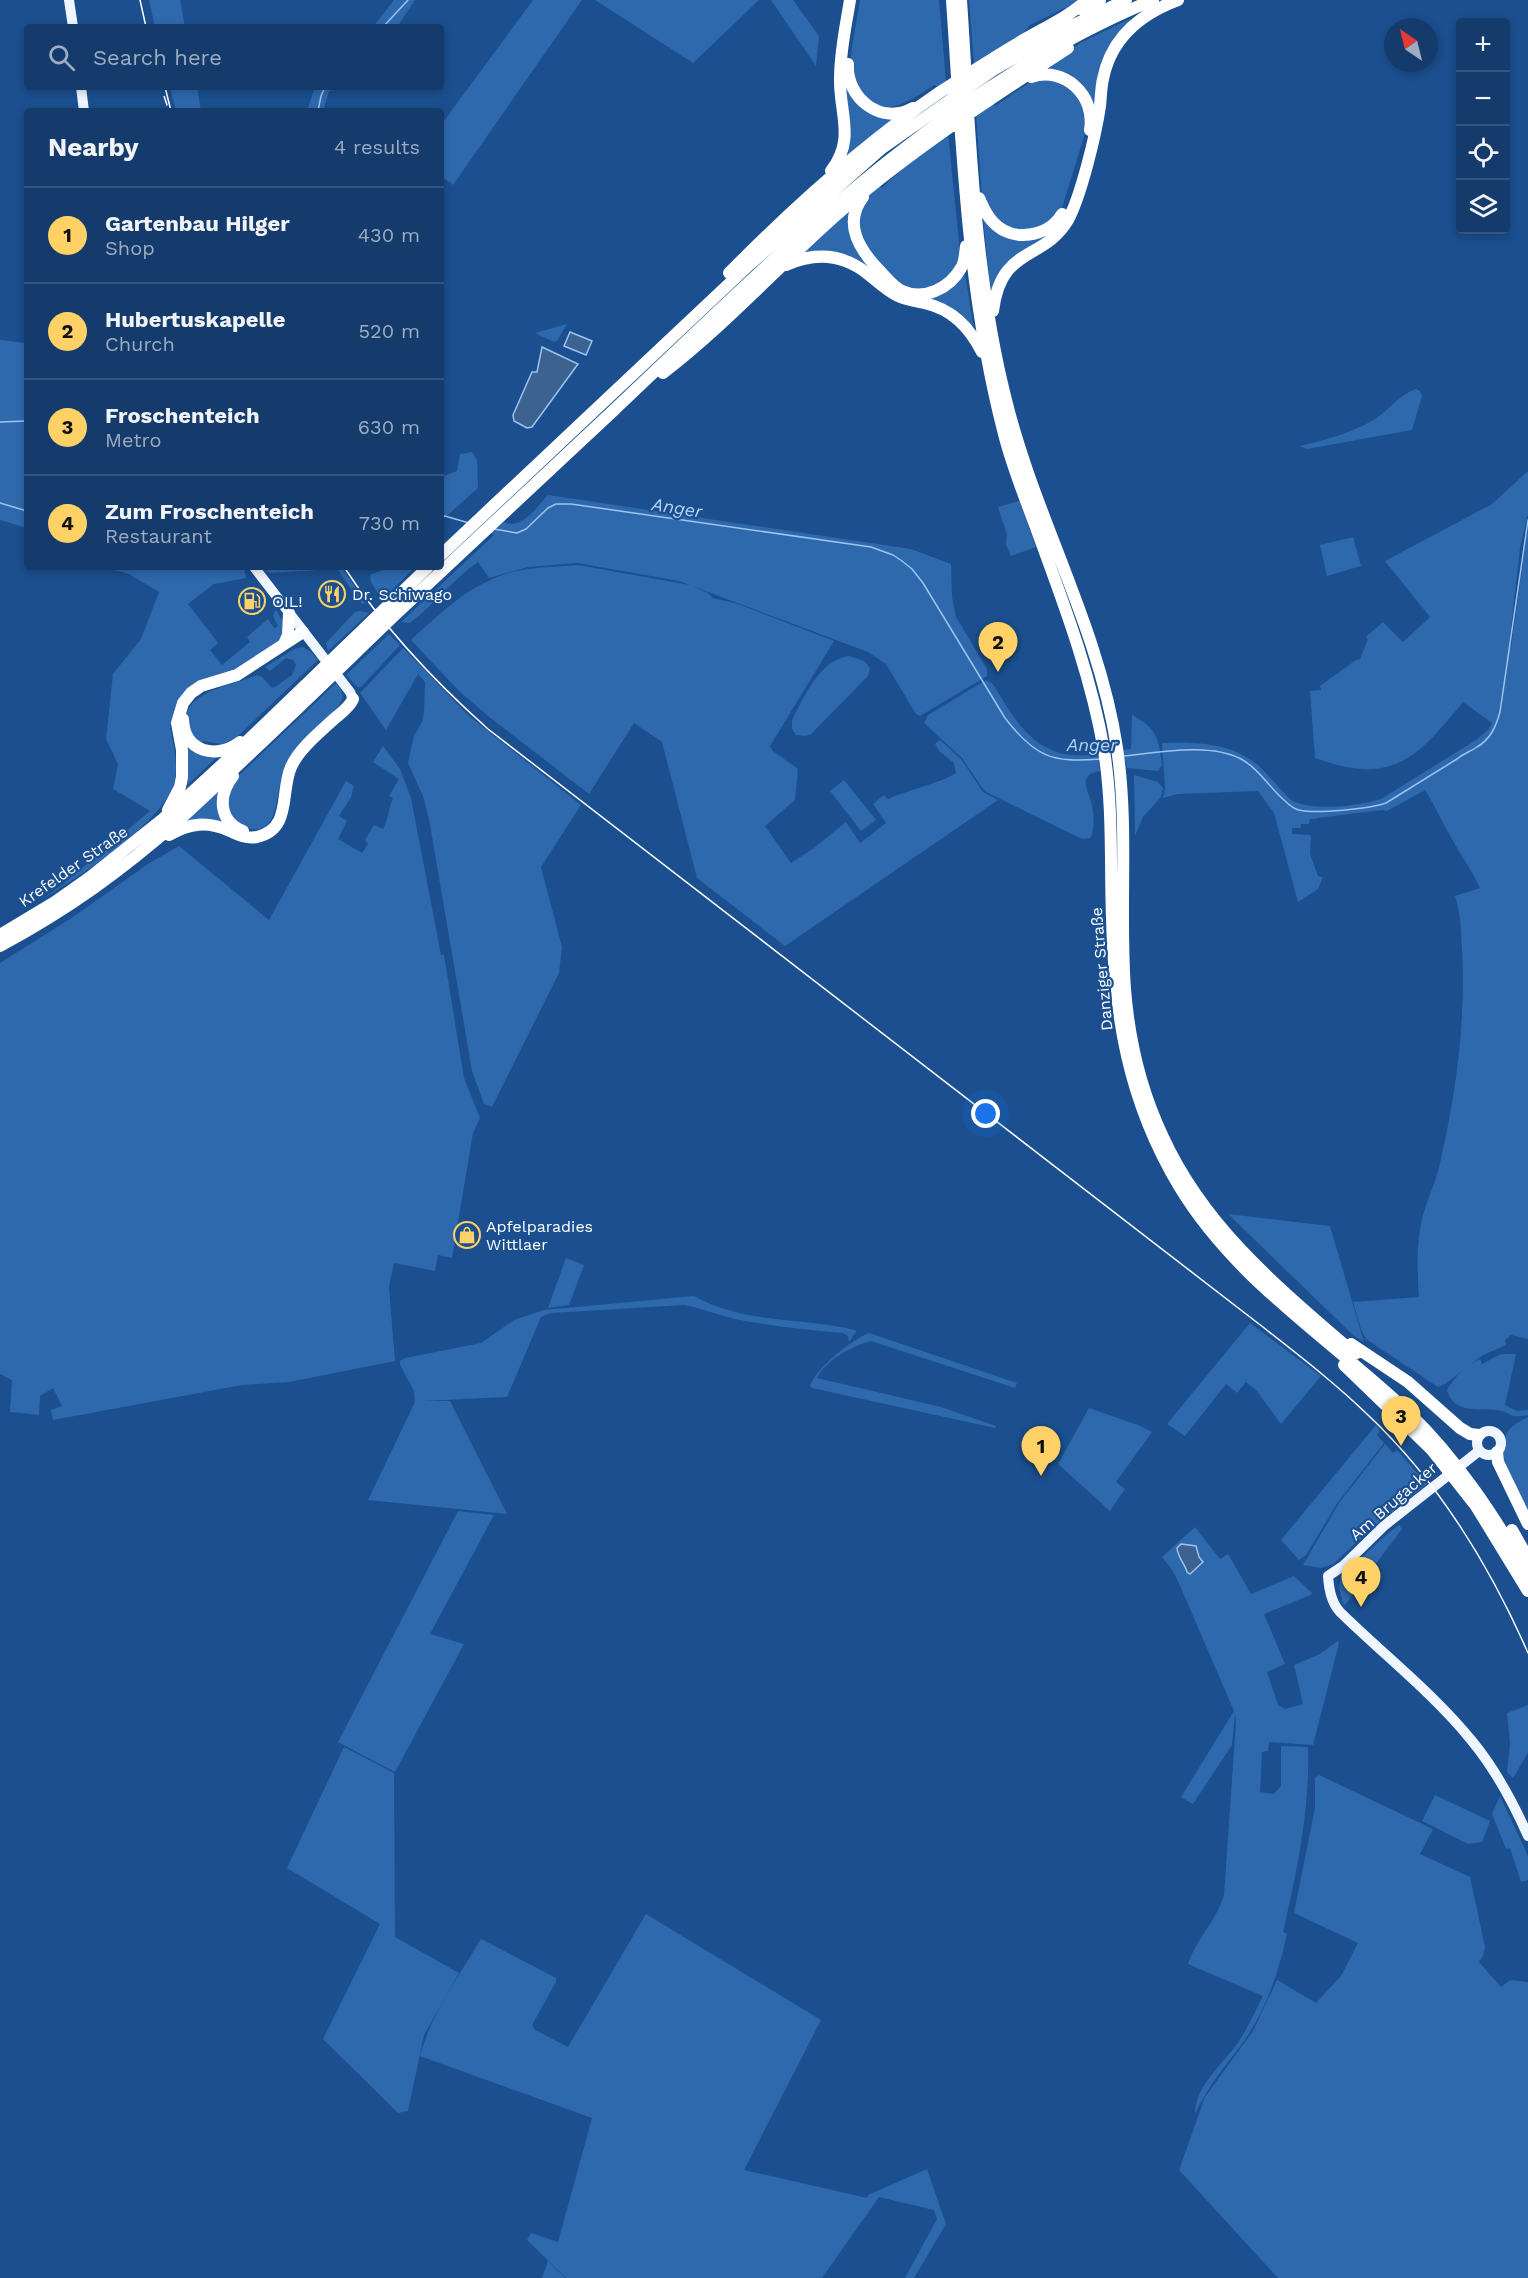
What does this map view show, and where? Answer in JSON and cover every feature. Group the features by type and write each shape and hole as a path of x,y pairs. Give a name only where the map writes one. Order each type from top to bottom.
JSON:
{"highway":[{"path":"818,188 839,161 845,139 840,78 850,0"},
{"path":"857,0 848,77 860,100 874,109 889,114 906,112 938,94"},
{"path":"670,338 721,281 818,188 871,144 938,94 1087,0"},
{"path":"1063,17 1100,0"},
{"path":"444,552 749,265 882,148 993,70 1059,32 1126,0"},
{"path":"614,410 681,358 827,223 885,175 943,131 1079,41 1144,8 1153,0"},
{"path":"444,566 483,533 839,201 891,157 938,122 1021,67 1105,20 1153,0"},
{"path":"991,324 994,300 1002,277 1013,264 1053,237 1068,219 1076,200 1097,125 1102,80 1112,51 1135,22 1150,12 1178,0"},
{"path":"954,1 961,62 973,276 988,364 1004,435 1023,478"},
{"path":"974,179 980,200 992,222 1013,234 1032,234 1046,230 1058,222 1066,209 1091,127 1088,105 1075,85 1049,73 1018,81"},
{"path":"965,129 974,179 991,324 1023,478"},
{"path":"885,175 858,204 853,229 858,244 869,259 891,283 904,292 929,293 952,281 963,267 968,215"},
{"path":"768,278 785,266 810,256 842,259 857,266 899,297 925,303 954,315 966,325 976,339 988,364"},
{"name":"Danziger Straße","path":"1023,478 1103,683 1117,745 1121,780 1125,989 1133,1047 1151,1108 1174,1159 1208,1212 1233,1244 1268,1279 1409,1402 1466,1472 1528,1574"},
{"name":"Danziger Straße","path":"1023,478 1090,686 1104,750 1117,1005 1130,1072 1143,1113 1164,1160 1201,1218 1244,1269 1410,1414 1454,1456"},
{"path":"393,609 426,570"},
{"path":"305,634 237,679 205,690 194,697 183,716 184,727 189,739 198,747 210,752 238,744 324,675 341,667 393,609 439,570"},
{"path":"283,645 288,635 289,613"},
{"path":"351,695 290,760 283,777 282,803 275,819 263,829 249,832 232,825 224,813 222,800 228,782 247,758 324,675 334,657 376,626"},
{"path":"163,819 180,787 182,777 182,750 177,723 183,703 201,686 237,675 283,645 305,634"},
{"path":"149,846 181,829 198,824 213,825 248,837 257,837 273,829 283,813 288,777 294,763 324,729 349,706 351,695"},
{"name":"Krefelder Straße","path":"0,935 55,902 124,852 163,819 262,726"},
{"path":"149,846 247,758"},
{"name":"Krefelder Straße","path":"0,946 96,889 149,846"},
{"path":"1299,1319 1301,1326 1418,1435 1450,1473 1483,1517 1528,1591"},
{"path":"1329,1332 1338,1334 1393,1371 1460,1428 1479,1435"},
{"path":"1497,1452 1498,1461 1528,1524"},
{"name":"Danziger Straße","path":"1466,1472 1488,1494 1528,1558"}],"main road":[{"path":"69,0 73,24"},
{"path":"81,90 84,108"},
{"path":"256,570 351,695"},
{"path":"1489,1431 1495,1433 1501,1441 1497,1452 1489,1455 1479,1450 1476,1443 1479,1435 1489,1431"},
{"name":"Am Brugacker","path":"1479,1450 1380,1530 1344,1566 1328,1576 1330,1592 1336,1608 1439,1703 1472,1740 1494,1770 1528,1836"}],"shaded area":[{"path":"149,0 180,0 184,24 154,24"},
{"path":"394,0 415,0 399,24 375,24"},
{"path":"533,0 582,0 453,185 444,178 444,121"},
{"path":"595,0 759,0 693,63"},
{"path":"771,0 793,0 819,36 816,66"},
{"path":"860,0 939,0 946,81 939,87 934,85 916,97 895,106 885,108 866,101 852,78 850,67"},
{"path":"969,0 1084,0 1070,10 1065,8 1030,25 1022,35 974,64"},
{"path":"1142,13 1116,38 1094,123 1092,104 1044,70 1080,43"},
{"path":"1050,78 1069,86 1082,102 1087,127 1062,208 1054,220 1031,232 1000,225 982,199 976,113 992,101 995,106 1033,80"},
{"path":"843,81 850,90 900,117 840,165"},
{"path":"171,90 198,90 200,108 175,108"},
{"path":"314,90 335,90 329,91 324,108 308,108"},
{"path":"948,133 960,252 950,276 935,289 926,291 904,289 860,243 857,216 867,196 879,185 882,188 909,162"},
{"path":"851,206 850,230 854,246 879,278 858,262 796,256"},
{"path":"983,218 990,228 1002,235 1061,221 991,293"},
{"path":"964,268 975,335 916,300"},
{"path":"567,324 557,341 554,342 535,333"},
{"path":"570,332 592,341 586,355 564,346"},
{"path":"0,340 24,343 24,527 0,520"},
{"path":"542,347 578,364 532,427 527,428 514,421 513,415 532,372 537,372"},
{"path":"1416,389 1422,396 1412,430 1307,449 1300,446 1338,436 1366,424 1410,391"},
{"path":"472,452 477,460 478,488 444,518 444,476 457,471 460,454"},
{"path":"1528,471 1528,514 1520,548 1509,647 1511,647 1528,526 1528,1339 1511,1335 1505,1340 1506,1345 1483,1355 1438,1387 1366,1339 1353,1302 1419,1297 1419,1235 1446,1137 1461,1030 1462,950 1460,916 1455,896 1480,888 1425,790 1387,811 1310,819 1309,824 1301,824 1301,828 1292,828 1292,834 1311,835 1310,854 1318,876 1323,877 1318,889 1298,902 1274,813 1258,791 1178,794 1163,798 1165,788 1162,743 1213,745 1237,752 1259,766 1291,800 1300,804 1323,807 1348,806 1381,799 1476,740 1489,729 1492,723 1463,702 1431,739 1401,762 1384,768 1364,769 1342,766 1315,758 1310,691 1321,690 1320,686 1360,659 1368,639 1366,637 1383,622 1403,642 1430,617 1385,561 1492,504"},
{"path":"548,495 911,549 951,564 952,597 956,617 987,669 987,676 920,716 916,714 886,664 868,652 679,581 577,563 528,567 489,578 478,562 410,623 401,622 494,535 491,533 504,522 517,523 529,516"},
{"path":"1019,501 1036,547 1011,556 1006,545 1007,534 998,507"},
{"path":"1353,537 1361,566 1327,576 1320,545"},
{"path":"578,565 690,585 708,593 713,598 738,604 834,641 770,746 773,751 798,769 795,800 765,826 791,863 846,822 860,843 886,823 873,804 884,795 888,799 956,773 954,763 940,752 935,744 940,740 961,759 983,792 998,800 785,946 697,878 662,742 634,723 589,794 459,691 411,640 452,604 487,581 519,571"},
{"path":"115,570 245,570 246,578 214,584 188,604 218,643 210,650 222,665 250,642 247,637 268,619 274,628 278,626 273,616 275,611 283,622 284,637 255,662 200,683 174,725 170,725 175,752 175,780 168,796 155,814 94,866 36,903 62,885 150,811 113,789 118,764 106,739 113,674 141,639 159,592 129,574"},
{"path":"264,570 320,570 270,573"},
{"path":"338,570 343,570 366,602 362,604"},
{"path":"383,570 412,570 382,600 371,582 370,575"},
{"path":"355,612 369,613 328,651 326,643"},
{"path":"389,634 400,645 361,687 357,687 346,675"},
{"path":"303,647 318,660 237,737 222,744 203,741 201,743 195,737 188,724 187,713 200,697 257,675 272,688 275,687 292,675 296,665 293,660 286,658 270,671 265,667 294,649"},
{"path":"403,648 468,715 581,805 541,867 562,947 559,973 492,1107 484,1104 472,1071 429,819 423,796 408,763 414,736 422,722 425,682 418,674 386,730 360,693"},
{"path":"849,656 864,661 870,668 868,676 811,734 796,735 792,729 792,720 814,680 830,664"},
{"path":"986,680 993,684 1022,728 1046,747 1061,753 1098,754 1100,771 1088,776 1086,780 1094,818 1090,838 1082,839 988,793 962,758 924,723 928,715"},
{"path":"336,683 342,695 340,704 304,739 289,758 270,822 262,829 249,829 231,820 226,797 232,782"},
{"path":"1132,715 1152,730 1158,741 1162,765 1158,771 1127,768 1123,750 1131,749"},
{"path":"180,732 223,754 180,792"},
{"path":"383,746 400,769 411,798 441,955 444,955 464,1078 480,1118 473,1133 452,1258 438,1255 435,1271 394,1263 389,1287 395,1361 289,1382 242,1385 53,1420 51,1410 62,1406 53,1388 40,1396 39,1415 10,1412 12,1380 0,1374 0,963 70,919 148,864 179,846 269,920 346,781 354,786 351,797 339,816 347,821 338,839 362,853 368,844 365,840 374,825 383,829 393,798 389,796 399,779 373,762"},
{"path":"1134,775 1158,782 1163,788 1161,797 1143,817 1135,836"},
{"path":"844,780 876,820 861,831 830,791"},
{"path":"217,792 232,829 183,823"},
{"path":"1228,1214 1330,1226 1364,1342 1353,1335"},
{"path":"566,1258 584,1265 569,1305 548,1308"},
{"path":"694,1296 713,1305 752,1316 835,1326 856,1332 849,1342 848,1336 843,1333 748,1321 684,1305 551,1313 541,1317 507,1397 423,1401 450,1401 507,1514 368,1500 415,1402 414,1391 400,1361 405,1358 481,1343 514,1320 544,1310"},
{"path":"1250,1323 1321,1376 1281,1424 1256,1390 1246,1382 1237,1393 1226,1384 1185,1436 1167,1424"},
{"path":"869,1333 1017,1383 1015,1388 871,1341 840,1355 821,1371 817,1378 941,1407 996,1426 995,1428 810,1386 820,1371 835,1355"},
{"path":"1501,1354 1516,1354 1505,1405 1517,1411 1528,1410 1528,1415 1513,1416 1496,1410 1467,1408 1450,1398 1447,1390 1465,1368 1480,1359 1482,1364"},
{"path":"1089,1408 1152,1432 1116,1482 1125,1489 1110,1511 1058,1464"},
{"path":"1528,1417 1528,1518 1499,1458 1510,1428"},
{"path":"1376,1425 1380,1431 1377,1435 1384,1443 1338,1502 1306,1555 1299,1560 1281,1540"},
{"path":"1385,1444 1393,1453 1397,1450 1427,1484 1372,1528 1333,1564 1321,1568 1303,1565 1339,1503"},
{"path":"458,1511 494,1515 430,1634 464,1644 395,1772 338,1742"},
{"path":"1399,1525 1402,1529 1345,1605 1343,1604 1339,1587 1341,1576"},
{"path":"1195,1527 1220,1559 1228,1554 1251,1594 1294,1576 1313,1594 1264,1614 1285,1664 1267,1672 1278,1705 1285,1709 1303,1704 1294,1665 1320,1654 1338,1641 1339,1643 1313,1745 1269,1742 1268,1751 1262,1752 1260,1792 1274,1794 1281,1786 1281,1746 1308,1747 1305,1817 1283,1932 1287,1934 1276,1976 1259,2016 1244,2041 1211,2085 1195,2114 1200,2093 1241,2038 1263,1996 1188,1964 1196,1946 1217,1913 1224,1895 1236,1722 1235,1714 1232,1745 1193,1804 1181,1797 1234,1711 1181,1588 1173,1571 1162,1557"},
{"path":"1181,1544 1196,1546 1203,1562 1190,1574 1178,1552 1177,1548"},
{"path":"1528,1705 1528,1753 1513,1778 1507,1772 1510,1743 1507,1713"},
{"path":"344,1747 394,1773 395,1937 459,1973 424,2035 408,2111 398,2113 323,2039 380,1924 287,1868"},
{"path":"1319,1775 1433,1829 1420,1854 1470,1877 1485,1947 1479,1962 1501,1987 1510,1980 1528,1982 1528,2278 1278,2278 1179,2170 1205,2097 1253,2031 1277,1980 1316,2003 1341,1976 1358,1943 1294,1913 1315,1808 1315,1778"},
{"path":"1435,1795 1490,1821 1482,1842 1468,1844 1422,1821"},
{"path":"1500,1796 1528,1856 1528,1880 1521,1882 1510,1848 1506,1849 1492,1814"},
{"path":"646,1914 821,2020 744,2170 867,2198 868,2195 927,2169 946,2224 914,2278 905,2278 937,2219 934,2210 879,2197 822,2278 566,2278 527,2240 531,2233 558,2242 592,2118 420,2056 425,2040 446,1996 481,1939 556,1978 556,1982 532,2025 535,2030 568,2047"},
{"path":"548,2261 565,2278 542,2278"}],"waterway":[{"path":"386,24 408,0"},
{"path":"319,108 324,90"},
{"path":"0,422 24,421"},
{"name":"Anger","path":"0,503 24,510"},
{"name":"Anger","path":"494,529 517,533 526,529 548,508 556,504 571,504 871,547 893,555 912,569 923,583 1005,718 1026,741 1046,755 1057,758 1100,759"},
{"name":"Anger","path":"444,516 469,523"},
{"name":"Anger","path":"1123,756 1183,750 1228,754 1247,763 1286,802 1299,810 1342,810 1386,803 1482,744 1495,727 1500,712 1528,520"}],"tram line":[{"path":"140,0 145,24"},
{"path":"166,90 170,108"},
{"path":"346,570 410,652 488,729 1259,1324 1355,1403 1394,1441 1440,1496 1497,1588 1528,1653"}],"railway":[{"path":"164,96 168,108"}],"place":[{"name":"Dr. Schiwago","path":"332,594"},
{"name":"OIL!","path":"252,601"},
{"name":"Hubertuskapelle","path":"998,672"},
{"name":"Apfelparadies Wittlaer","path":"467,1235"},
{"name":"Froschenteich","path":"1401,1446"},
{"name":"Gartenbau Hilger","path":"1041,1476"},
{"name":"Zum Froschenteich","path":"1361,1607"}]}
